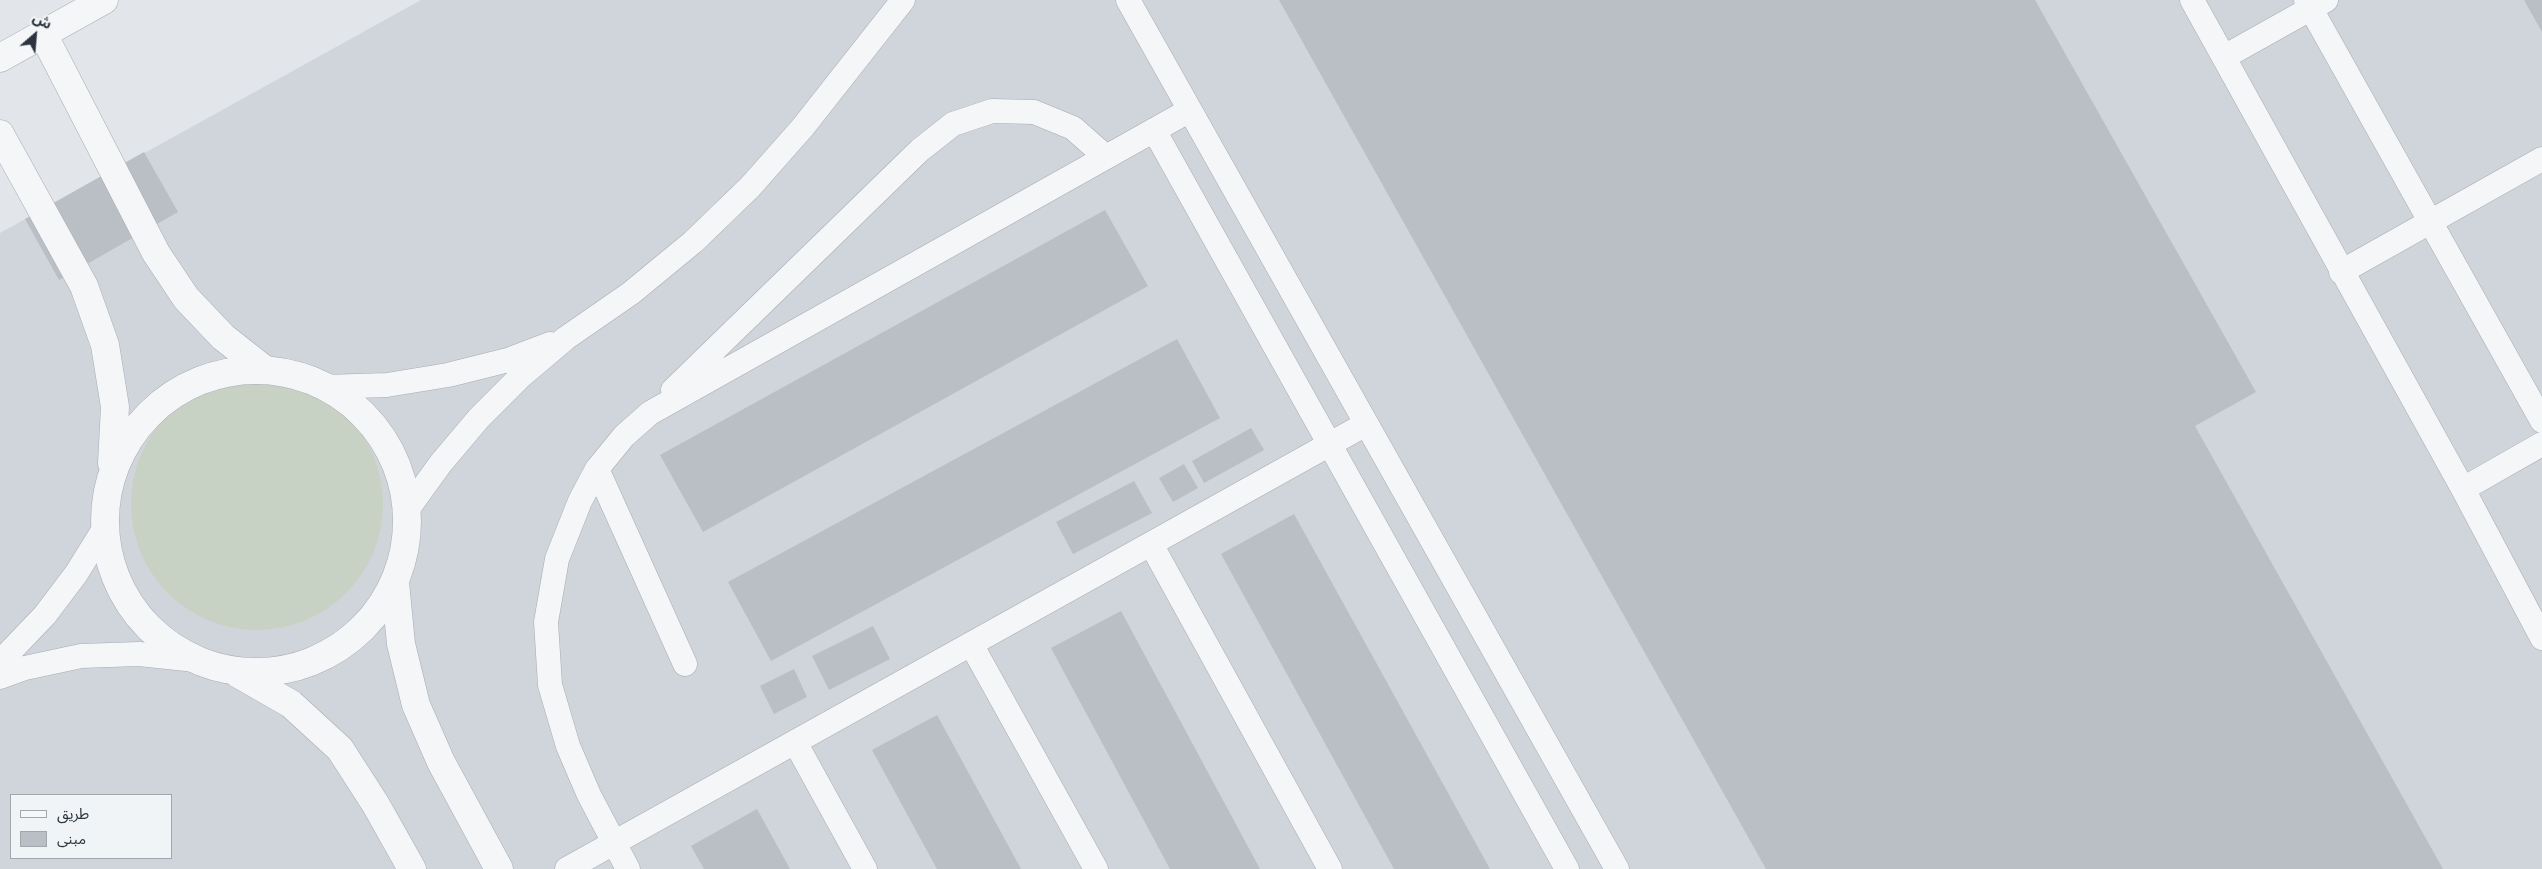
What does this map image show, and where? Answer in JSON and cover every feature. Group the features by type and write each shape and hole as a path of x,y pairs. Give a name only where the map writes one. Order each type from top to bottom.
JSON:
{"street":[{"path":"0,58 104,0"},
{"path":"43,34 156,254 186,298 223,337 265,370"},
{"path":"0,134 84,286 105,345 115,407 112,471 104,529 112,571 132,608 161,639 196,660 233,671 291,704 340,749 376,805 412,869"},
{"path":"112,471 135,428 171,395 216,375 265,370 296,375 325,387 357,408 382,438 399,473 407,510 405,547 395,582 374,616 346,644 311,662 273,671 233,671"},
{"path":"395,582 401,644 416,705 441,762 499,869"}],"lane":[{"path":"407,510 441,462 479,418 521,376 566,338 631,293 693,242 750,187 803,127 903,0"},
{"path":"1128,0 1617,869"},
{"path":"2192,0 2341,272 2463,489 2542,638"},
{"path":"2224,57 2314,3 2430,222 2542,422"},
{"path":"650,413 1190,110"},
{"path":"628,869 613,843 568,746 550,685 546,622 557,559 580,500 597,469 624,436 650,413 920,150 953,124 992,111 1034,112 1073,128 1106,157"},
{"path":"1154,130 1567,869"},
{"path":"2341,272 2542,159"},
{"path":"325,387 386,385 448,375 508,360 566,338"},
{"path":"567,869 1366,424"},
{"path":"2463,489 2542,444"},
{"path":"597,469 685,664"},
{"path":"0,662 45,615 76,574 104,529"},
{"path":"1151,544 1330,869"},
{"path":"971,644 1096,869"},
{"path":"0,677 25,668 81,656 139,654 196,660"},
{"path":"795,742 865,869"}],"shaded area":[{"path":"421,0 2542,0 2542,869 0,869 0,233"}],"green space":[{"path":"257,378 282,381 305,388 327,400 346,415 361,434 373,456 380,479 383,504 380,529 373,552 361,574 346,593 327,608 305,620 282,627 257,630 232,627 209,620 187,608 168,593 153,574 141,552 134,529 131,504 134,479 141,456 153,434 168,415 187,400 209,388 232,381"}],"building":[{"path":"1279,0 2035,0 2256,392 2195,426 2443,869 1766,869"},
{"path":"2524,0 2542,0 2542,32"},
{"path":"144,152 178,212 59,280 25,219"},
{"path":"1105,210 1148,286 703,532 660,455"},
{"path":"1177,339 1220,418 771,661 728,582"},
{"path":"1251,428 1264,450 1204,483 1192,461"},
{"path":"1184,464 1198,488 1173,502 1159,478"},
{"path":"1134,481 1152,513 1073,554 1056,522"},
{"path":"1294,514 1490,869 1394,869 1221,554"},
{"path":"1121,611 1260,869 1170,869 1051,648"},
{"path":"873,626 890,659 829,690 812,656"},
{"path":"794,669 807,697 774,714 760,686"},
{"path":"937,715 1021,869 937,869 872,750"},
{"path":"757,809 790,869 704,869 691,846"}]}
